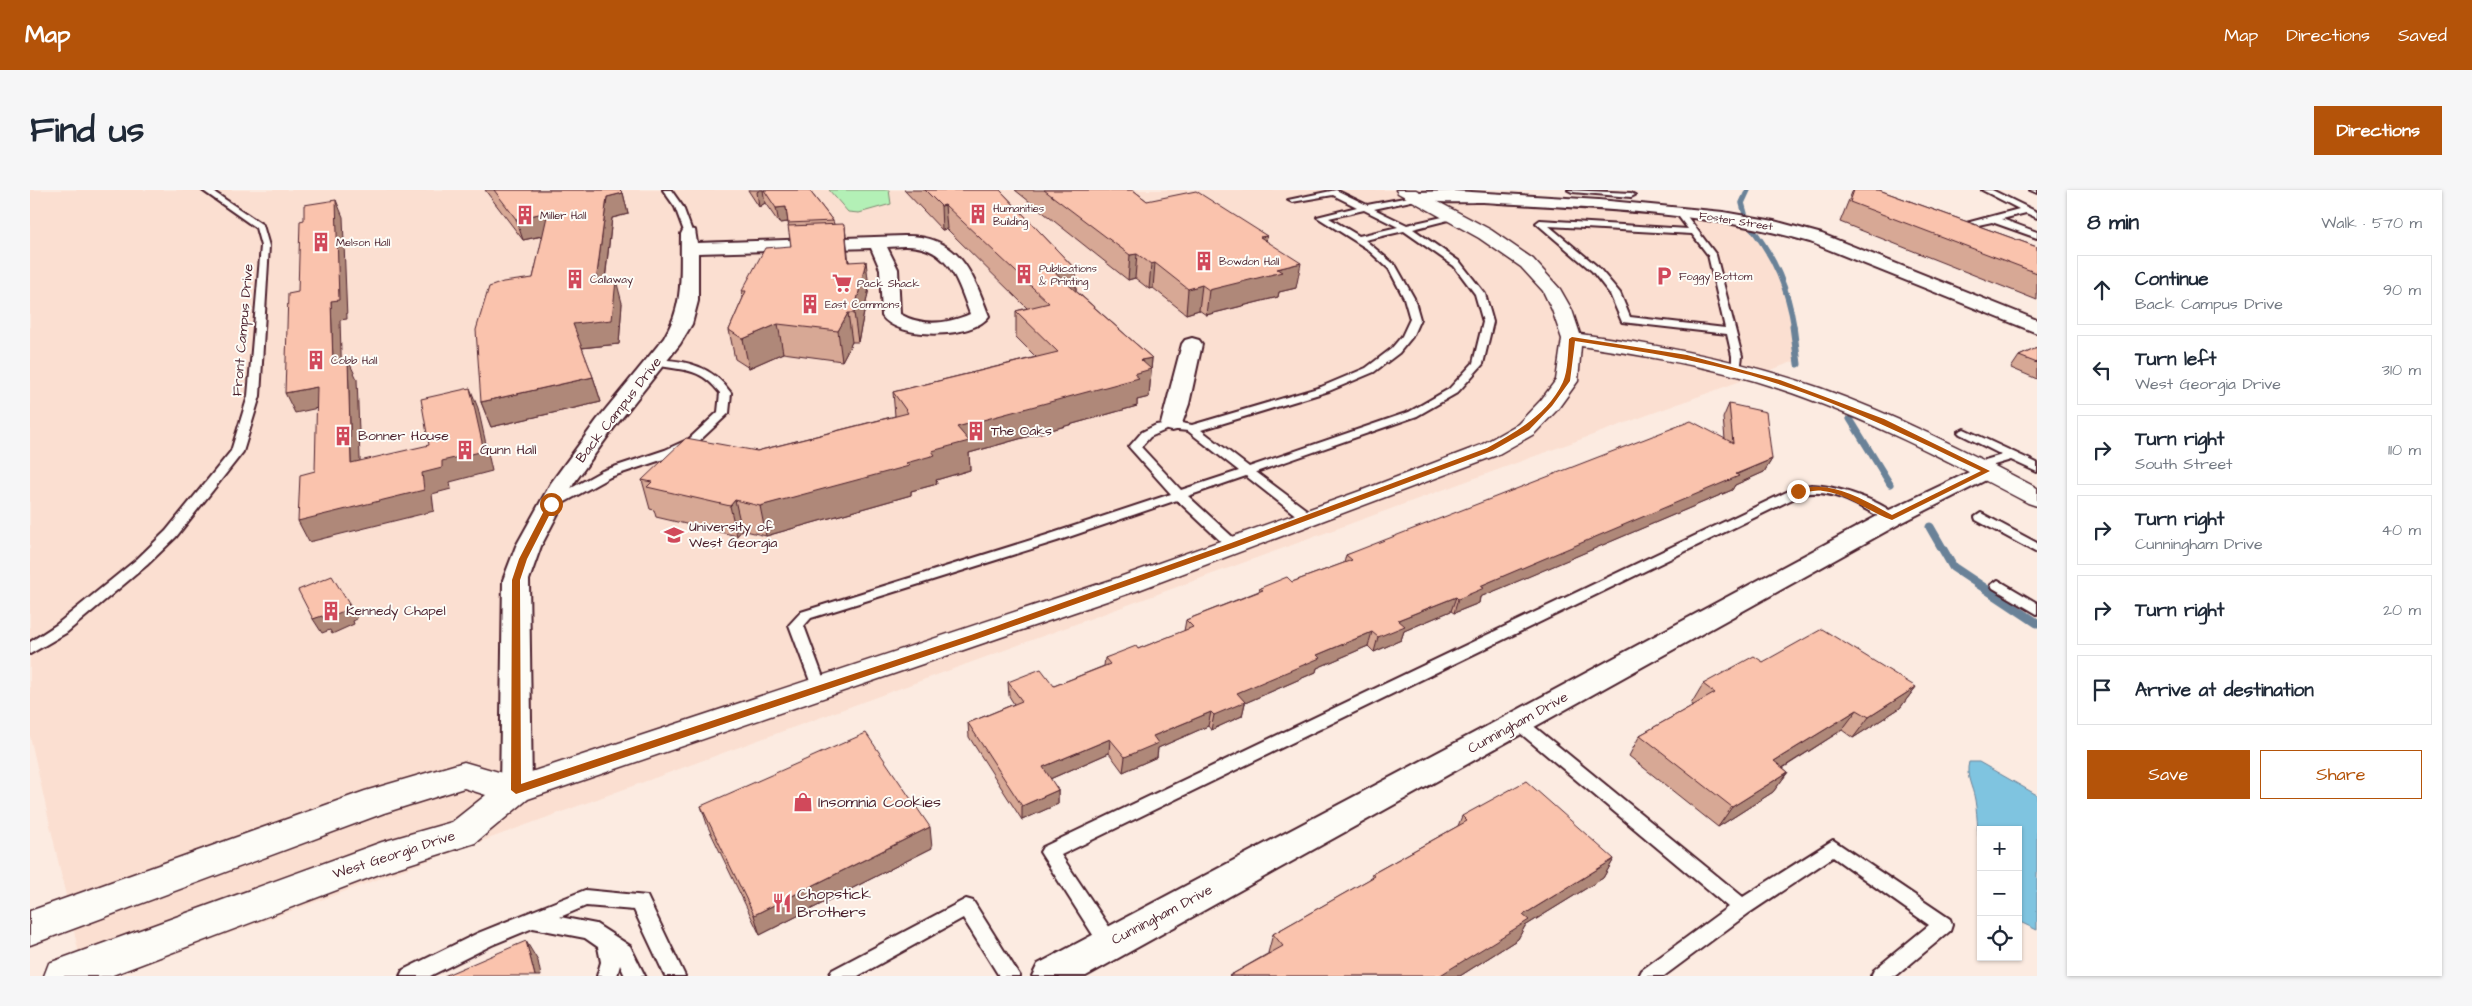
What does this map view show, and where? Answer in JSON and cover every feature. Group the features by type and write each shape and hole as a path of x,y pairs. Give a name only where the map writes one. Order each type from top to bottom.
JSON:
{"street":[{"name":"Foster Street","path":"1411,193 1455,196 1580,197 1766,224 1816,238 2037,327"},
{"name":"West Georgia Drive","path":"63,976 382,857 463,833 516,790 974,637 1234,545 1489,450 1526,429 1549,405 1567,381 1572,339 1562,310 1551,290 1540,276 1509,249 1411,193"},
{"path":"690,241 738,245 919,242 936,245 950,256 974,298 980,316 968,322 941,328 929,329 900,323 891,316 889,270 877,243"},
{"name":"Back Campus Drive","path":"516,790 516,580 523,559 551,504 590,443 673,340 687,313 691,282 690,241"},
{"path":"1572,339 1678,356 1736,369 1850,407 1998,463 2037,498"},
{"path":"1182,427 1181,401 1184,368 1192,344"},
{"name":"Cunningham Drive","path":"1051,976 1519,723 1892,518 1998,463"},
{"path":"30,928 377,801 464,776 516,790"}],"lane":[{"name":"Front Campus Drive","path":"30,649 61,629 166,540 237,452 254,396 265,246 260,228 206,190"},
{"path":"667,190 679,207 690,241"},
{"path":"1572,190 1580,197 1631,195"},
{"path":"1986,190 2037,214"},
{"path":"818,688 796,625 806,615 820,609 1052,538 1180,495 1413,414 1453,391 1478,364 1488,322 1480,294 1457,264 1406,228 1334,192 1292,200"},
{"path":"1234,545 1180,495 1135,447 1140,438 1149,432 1182,427 1325,389 1370,370 1395,352 1407,337 1415,319 1411,300 1403,280 1392,265 1321,216 1366,207 1411,193"},
{"path":"1975,235 1953,227 2027,210"},
{"path":"1680,213 1712,254 1732,332 1737,356 1736,369"},
{"path":"1356,239 1456,217"},
{"path":"1993,219 2037,235"},
{"path":"1696,232 1540,223 1596,269 1615,294 1626,320 1732,332"},
{"path":"551,504 606,474 669,453 694,441 723,413 726,393 716,379 694,367 681,363 656,362"},
{"path":"1182,427 1248,471 1307,517"},
{"path":"1964,432 1998,463 2037,468"},
{"path":"1109,943 1049,852 1798,491 1810,488 1841,493 1892,518"},
{"path":"1981,517 2037,549"},
{"path":"1998,585 2037,608"},
{"path":"1519,723 1742,907"},
{"path":"1649,976 1742,907 1833,848 1943,925 1881,976"},
{"path":"410,976 485,939 585,898 640,902 675,976"},
{"path":"839,976 966,907 1010,976"},
{"path":"532,920 589,930 623,952 635,976"},
{"path":"606,940 611,955 610,970 607,976"}],"shaded area":[{"name":"University of West Georgia","path":"30,190 1441,190 1613,203 1750,222 1765,243 1783,283 1798,360 113,976 84,976 30,736"}],"green space":[{"path":"829,190 889,190 891,204 859,213 848,212"}],"water":[{"path":"1969,762 1979,762 2037,795 2037,930 2022,923 2022,826 1978,826 1968,767"}],"building":[{"path":"494,190 620,190 623,193 607,197 596,282 616,280 612,320 573,324 593,377 481,402 476,330 489,287 503,282 533,278 548,212 516,219"},
{"path":"764,190 809,190 833,221 788,223 786,207 776,208"},
{"path":"925,190 1000,190 1076,270 1055,273 1152,358 1141,360 1151,369 1134,374 1139,378 957,427 969,441 932,451 935,455 906,463 909,466 760,506 735,500 730,506 647,487 652,482 642,480 686,438 757,451 908,413 893,392 1058,352 1016,311 1049,303 945,205 941,206"},
{"path":"1044,190 1133,190 1147,201 1196,191 1267,236 1260,237 1301,263 1277,269 1282,272 1209,290 1202,285 1188,289 1155,263 1151,264 1137,254 1130,255"},
{"path":"1854,190 1879,190 2037,247 2037,273 1850,202"},
{"path":"336,200 339,300 331,301 333,363 348,360 351,463 429,445 421,399 470,388 484,451 442,461 442,468 422,473 424,490 298,521 300,475 315,471 317,387 285,393 288,294 298,292 300,221 304,220 304,205"},
{"name":"East Commons","path":"843,224 845,227 848,262 866,261 854,313 848,313 838,331 778,324 743,339 729,330 746,291 742,291 765,248 791,246 788,226"},
{"path":"2037,348 2037,363 2019,356"},
{"path":"1729,404 1766,412 1772,459 1736,474 1739,476 1480,586 1484,588 1398,620 1405,626 1378,637 1372,632 1317,655 1320,658 1237,693 1245,702 1214,715 1211,712 1153,736 1158,743 1125,757 1110,739 1043,767 1058,790 1022,806 968,723 1022,701 1008,682 1041,669 1054,686 1110,664 1105,658 1136,646 1138,649 1193,627 1186,620 1263,590 1260,588 1287,577 1292,582 1352,560 1346,555 1691,421 1733,443"},
{"path":"332,576 349,604 345,606 346,610 324,619 322,616 313,619 298,590"},
{"path":"1822,629 1916,687 1869,717 1857,710 1774,761 1788,772 1732,807 1640,735 1715,693 1703,684 1754,656 1763,662"},
{"path":"866,733 930,827 754,915 701,806"},
{"path":"1526,781 1614,859 1523,915 1529,920 1439,976 1229,976 1283,946 1273,934 1375,876 1372,874 1467,821 1462,816"},
{"path":"526,941 535,976 444,976"}],"waterway":[{"path":"1745,214 1742,203 1748,190"},
{"path":"1751,227 1774,262 1784,287 1794,327"},
{"path":"1793,326 1798,364"},
{"path":"1850,419 1890,484"},
{"path":"1930,527 1953,567 2037,623"}],"place":[{"name":"Humanities Building","path":"978,214"},
{"name":"Miller Hall","path":"525,215"},
{"name":"Melson Hall","path":"321,242"},
{"name":"Bowdon Hall","path":"1204,261"},
{"name":"Publications & Printing","path":"1024,274"},
{"name":"Foggy Bottom","path":"1664,276"},
{"name":"Callaway","path":"575,279"},
{"name":"Pack Shack","path":"842,283"},
{"name":"East Commons","path":"810,304"},
{"name":"Cobb Hall","path":"316,360"},
{"name":"The Oaks","path":"976,431"},
{"name":"Bonner House","path":"343,436"},
{"name":"Gunn Hall","path":"465,450"},
{"name":"University of West Georgia","path":"674,535"},
{"name":"Kennedy Chapel","path":"331,611"},
{"name":"Insomnia Cookies","path":"803,802"},
{"name":"Chopstick Brothers","path":"782,903"}],"route":[{"path":"551,504 523,559 516,580 516,790 974,637 1234,545 1489,450 1526,429 1549,405 1567,381 1572,339 1687,357 1778,381 1812,392 1882,420 1986,471 1892,518 1850,496 1825,489 1810,488 1798,491"}]}
